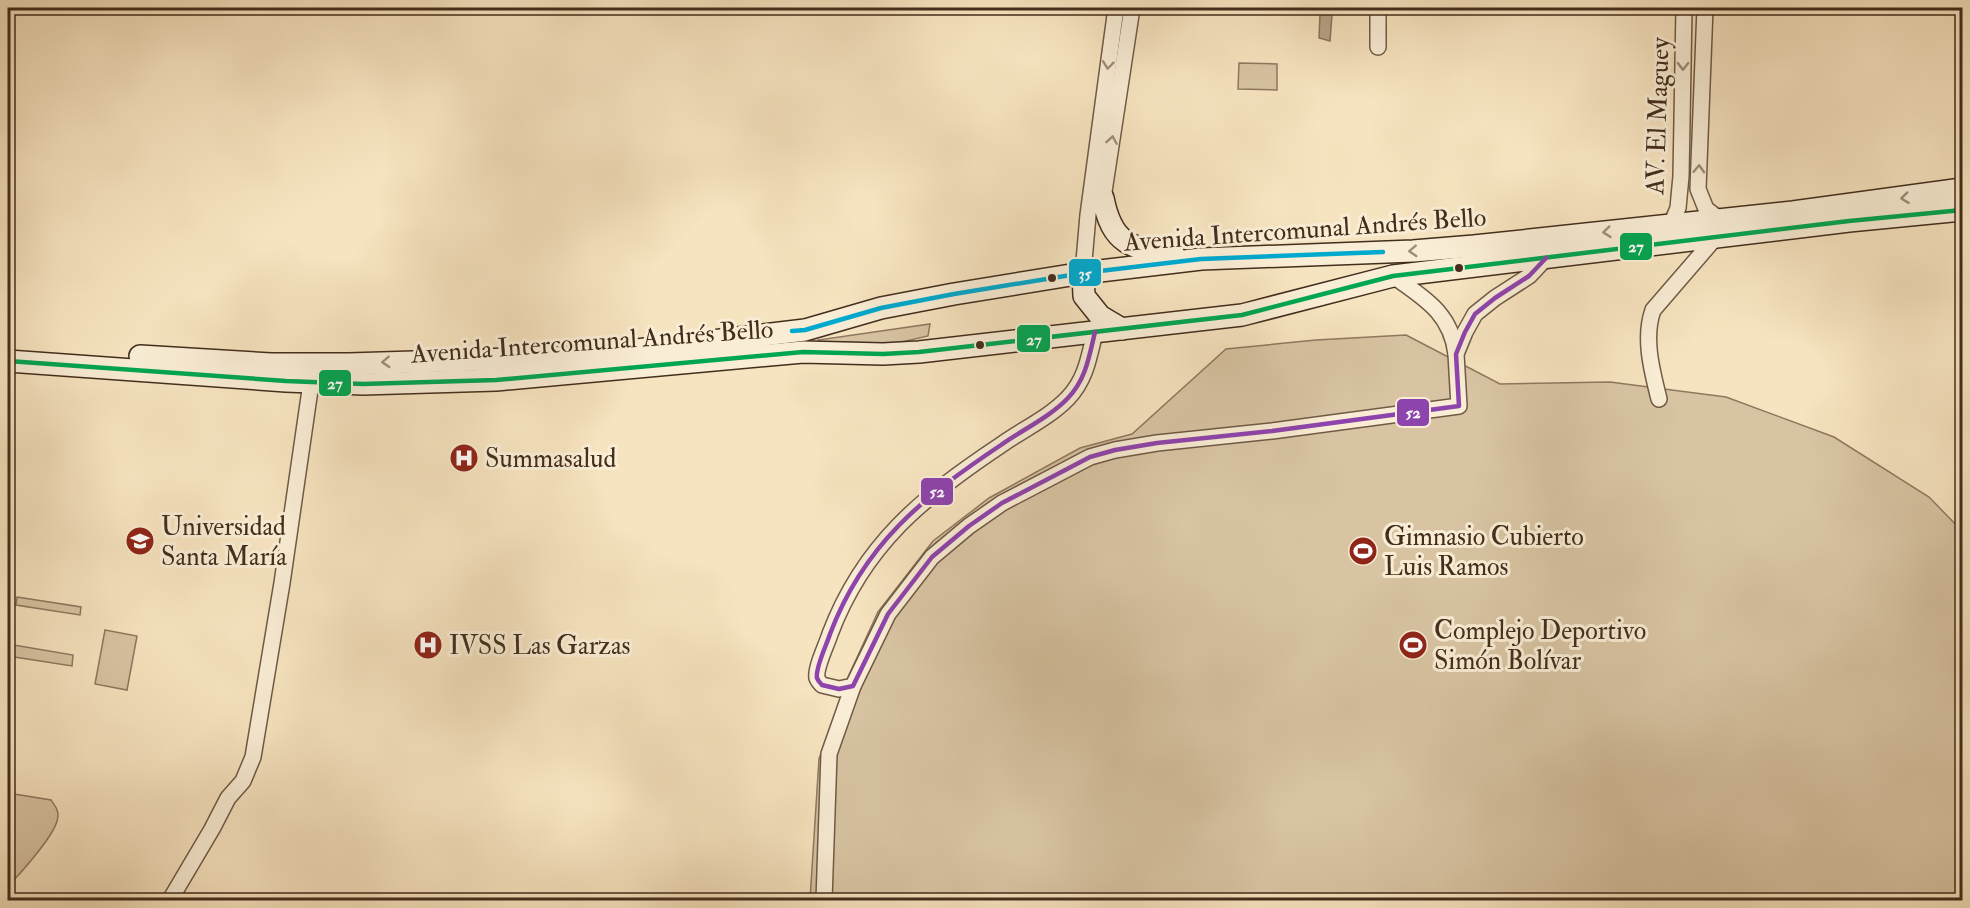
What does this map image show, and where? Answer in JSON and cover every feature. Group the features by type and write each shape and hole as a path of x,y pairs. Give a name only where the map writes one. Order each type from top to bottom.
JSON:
{"main road":[{"name":"Avenida Intercomunal Andrés Bello","path":"8,361 363,384 496,380 780,353 919,352 1242,315 1393,276 1546,258 1962,189"},
{"path":"1103,198 1111,224 1121,239 1139,249 1201,259"},
{"name":"Avenida Intercomunal Andrés Bello","path":"8,347 271,364 578,357 805,330 881,308 954,294 1083,273 1201,259 1413,251 1671,225 1718,228 1962,210"},
{"path":"1083,273 1084,296 1100,316 1122,329"}],"street":[{"path":"1083,273 1085,242 1116,8"},
{"path":"1103,198 1132,8"},
{"path":"1378,8 1378,46"},
{"name":"AV. El Maguey","path":"1671,225 1678,208 1681,176 1684,8"},
{"name":"AV. El Maguey","path":"1705,8 1698,189 1706,209 1718,228"},
{"path":"1659,399 1652,370 1649,322 1653,310 1718,228"},
{"path":"1456,354 1475,314 1529,276 1546,258"},
{"path":"824,900 829,754 853,686 888,614 932,557 993,509 1047,478 1090,457 1157,443 1272,431 1459,406 1454,337 1446,321 1423,297 1393,276"},
{"path":"853,686 830,689 822,685 817,678 838,613 863,567 894,529 924,502 985,455 1067,400 1082,382 1095,332"},
{"path":"170,900 228,798 243,781 253,757 282,583 311,382"}],"shaded area":[{"path":"1320,14 1332,14 1330,41 1319,38"},
{"path":"1239,63 1277,64 1277,90 1238,89"},
{"path":"930,324 928,336 880,347 821,347 818,340"},
{"name":"Complejo Deportivo Simón Bolívar","path":"1406,335 1500,384 1610,382 1726,397 1834,437 1929,497 1962,531 1962,900 810,900 819,759 848,677 878,612 933,541 989,498 1080,448 1132,434 1226,349 1316,340"},
{"path":"17,597 81,607 80,615 16,605"},
{"path":"105,630 137,636 127,690 95,684"},
{"path":"8,644 73,655 72,666 8,656"},
{"path":"8,793 51,800 58,815 54,828 43,845 8,886"}],"transit line":[{"name":"27","path":"8,361 286,381 363,384 496,380 803,352 883,354 919,352 1242,315 1393,276 1849,221 1962,210"},
{"name":"35","path":"792,331 805,330 881,308 1083,273 1201,259 1383,252"},
{"name":"52","path":"1095,332 1083,375 1074,391 1061,405 946,484 899,525 878,548 844,602 830,634 819,662 817,674 817,679 822,685 839,689 853,686 888,614 932,557 969,526 1002,503 1090,457 1157,443 1272,431 1459,406 1456,354 1475,314 1529,276 1546,258"}],"place":[{"name":"Summasalud","path":"464,458"},
{"name":"Universidad Santa María","path":"140,541"},
{"name":"Gimnasio Cubierto Luis Ramos","path":"1363,551"},
{"name":"IVSS Las Garzas","path":"428,645"},
{"name":"Complejo Deportivo Simón Bolívar","path":"1413,645"}]}
